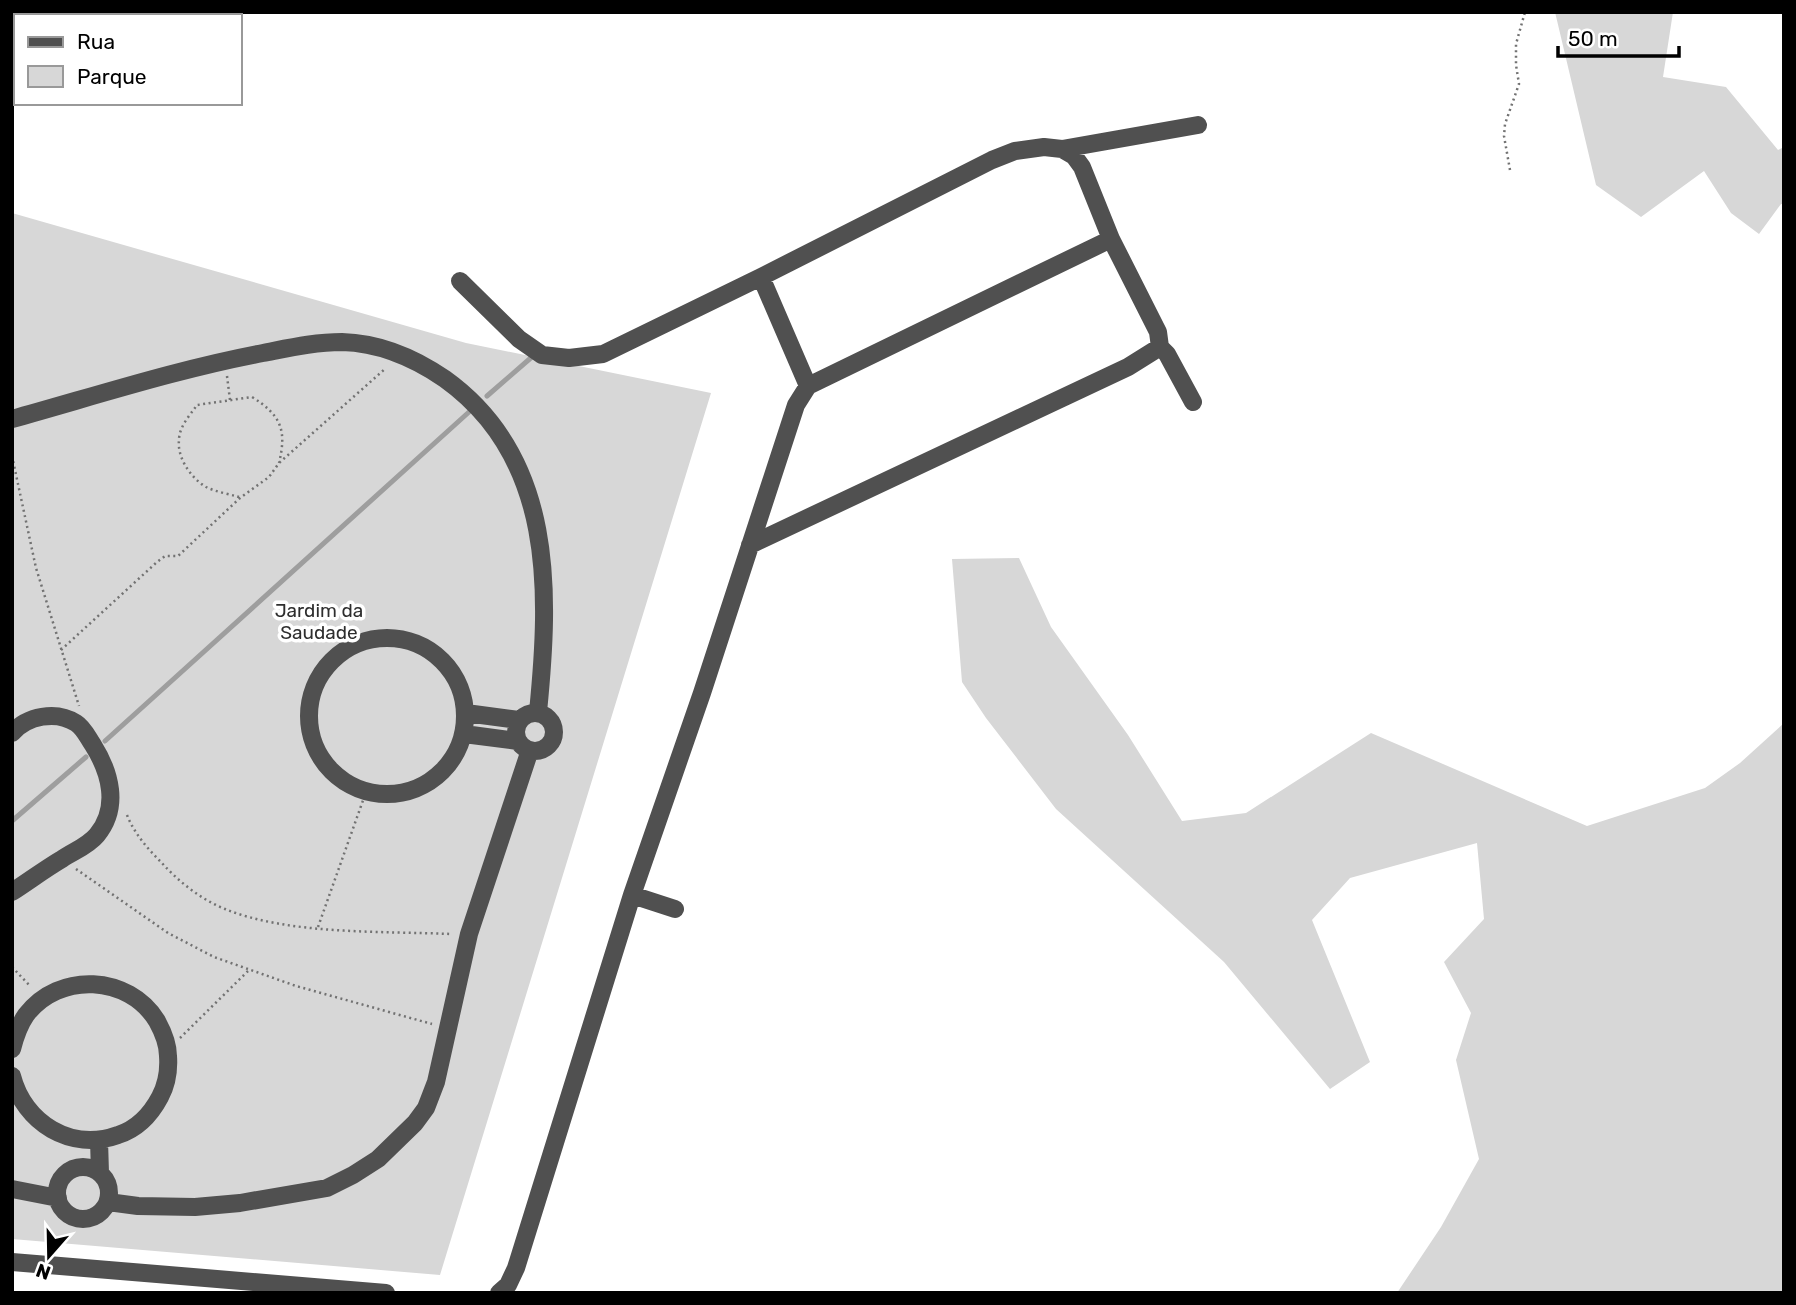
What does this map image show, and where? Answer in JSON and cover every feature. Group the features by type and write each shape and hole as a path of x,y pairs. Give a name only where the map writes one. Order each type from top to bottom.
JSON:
{"street":[{"path":"460,281 519,339 542,355 569,358 603,354 1015,151 1034,148 1062,149 1198,125"},
{"path":"1062,149 1074,156 1082,167 1111,239 1158,332 1160,347 1167,354 1193,402"},
{"path":"499,1293 508,1285 516,1268 632,895 796,405 808,386 1111,239"},
{"path":"761,277 808,386"},
{"path":"12,419 225,360 309,345 340,342 383,348 427,367 470,399 488,419 503,440 525,482 542,554 544,652 538,712"},
{"path":"750,545 1128,367 1160,347"},
{"path":"377,638 399,638 420,644 438,656 453,672 462,691 466,713 464,734 457,754 444,771 428,784 408,792 387,795 366,792 346,783 330,770 317,752 310,732 308,710 313,689 323,670 338,654 356,643 377,638"},
{"path":"108,1202 138,1206 195,1207 240,1203 327,1188 378,1159 397,1142 426,1108 436,1082 469,934 524,745 516,730 519,720 527,714 538,712 551,720 554,736 545,748 524,745 464,734"},
{"path":"466,713 519,720"},
{"path":"12,733 19,725 30,720 54,717 77,724 102,759 111,792 110,811 96,836 82,848 12,892"},
{"path":"632,895 675,909"},
{"path":"12,1049 16,1033 26,1015 41,999 59,989 79,984 99,984 119,988 137,999 152,1013 162,1030 168,1050 169,1071 164,1091 153,1110 138,1125 120,1135 99,1140 78,1140 55,1133 36,1119 21,1100 12,1076"},
{"path":"67,1136 72,1170"},
{"path":"99,1140 100,1173 109,1186 108,1202 104,1210 89,1218 67,1212 58,1198 59,1182 64,1175 84,1167 100,1173"},
{"path":"12,1189 58,1198"},
{"path":"12,1262 386,1293"}],"path":[{"path":"1510,170 1504,136 1505,124 1519,85 1516,44 1525,12"},
{"path":"61,650 157,562 165,556 178,555 240,498 269,477 279,463 402,354"},
{"path":"225,360 230,400"},
{"path":"240,498 207,487 192,475 183,463 178,440 185,422 197,405 252,397 270,408 280,423 283,446 279,463"},
{"path":"12,456 36,568 82,716 83,730"},
{"path":"111,792 116,793 121,800 138,836 152,854 173,875 201,896 223,908 249,917 284,924 469,934"},
{"path":"318,927 366,792"},
{"path":"61,859 169,933 214,957 248,971 390,1014 448,1028"},
{"path":"12,967 41,999"},
{"path":"168,1050 248,971"}],"green space":[{"path":"1555,12 1673,12 1663,77 1726,87 1778,150 1784,147 1784,204 1781,204 1759,234 1731,213 1704,171 1641,217 1596,185"},
{"name":"Jardim da Saudade","path":"12,213 466,343 711,393 440,1275 12,1239"},
{"path":"1019,558 1051,627 1128,735 1182,821 1246,813 1371,733 1587,826 1705,788 1740,763 1784,723 1784,1293 1397,1293 1441,1227 1479,1159 1456,1060 1471,1013 1444,962 1484,919 1477,843 1350,878 1312,920 1370,1062 1330,1089 1224,962 1056,809 986,718 962,682 952,559"}],"waterway":[{"path":"487,396 533,356"},
{"path":"105,741 469,412"},
{"path":"12,821 86,757"}]}
